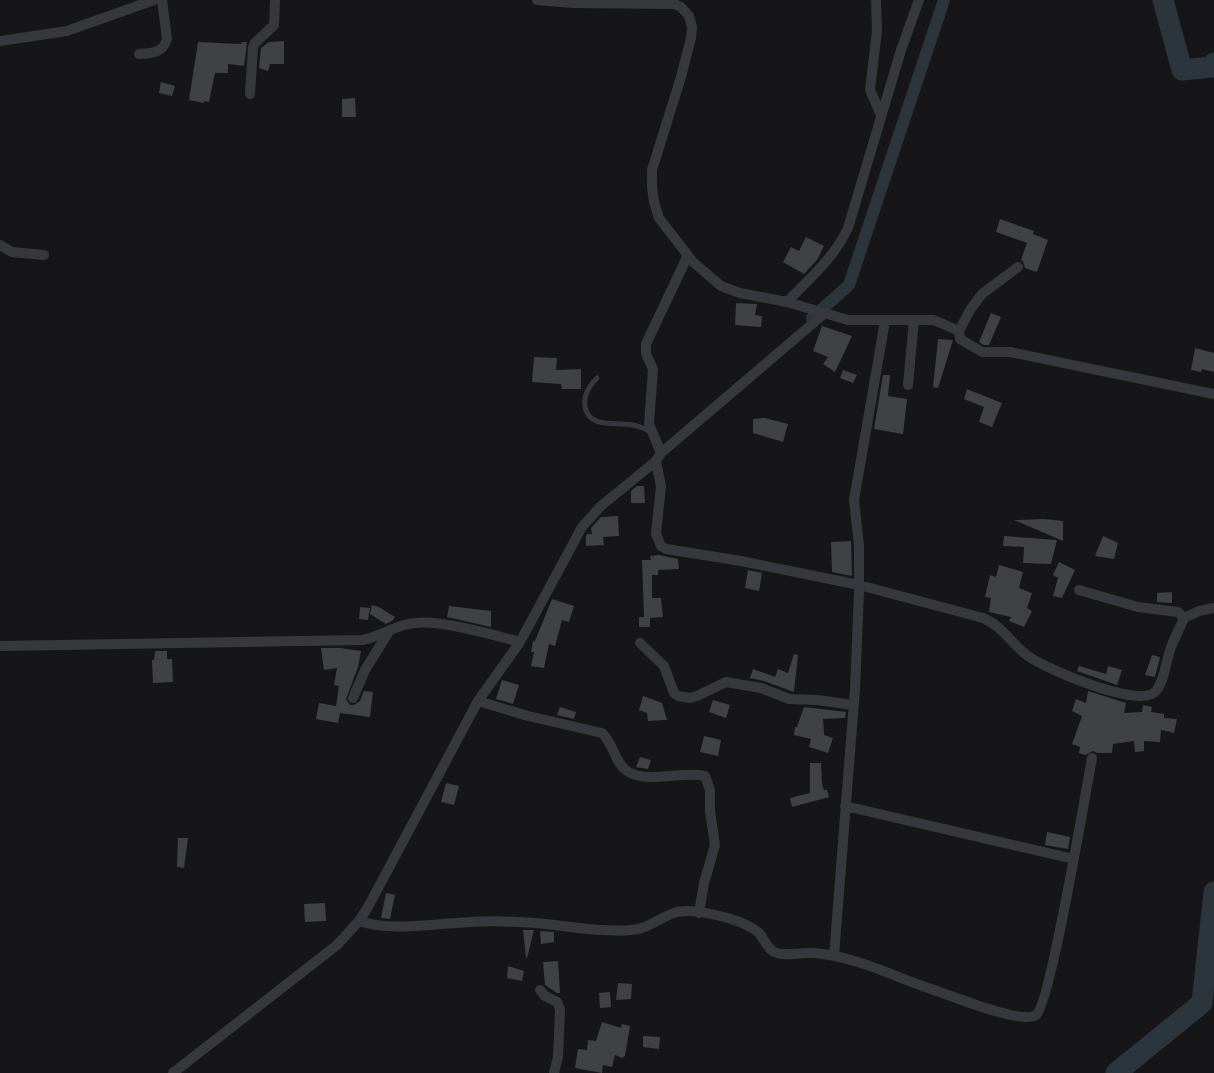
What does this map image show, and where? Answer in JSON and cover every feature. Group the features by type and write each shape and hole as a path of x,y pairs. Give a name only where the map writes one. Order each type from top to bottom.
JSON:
{"street":[{"path":"0,41 67,31 154,0"},
{"path":"139,54 158,51 165,45 167,39 162,0"},
{"path":"250,94 253,47 273,25 275,0"},
{"path":"537,0 573,3 660,2 674,4 689,16 692,27 691,38 652,170 652,187 654,202 660,218 706,275 721,286 740,293 791,303 848,320 934,321 959,331"},
{"path":"876,0 877,31 870,90 881,115"},
{"path":"791,303 829,260 848,228 881,115 919,0"},
{"path":"0,245 12,252 44,255"},
{"path":"688,255 646,344 646,354 653,369 649,416 657,447 661,486 656,534 661,546 859,585 993,622 1028,656 1037,661 1092,686 1138,696 1150,695 1156,690 1184,618 1199,611 1214,608"},
{"path":"1018,267 982,294 959,331 960,339 982,352 1010,352 1214,394"},
{"path":"172,1073 337,945 359,921 394,861 512,640 582,527 657,447 825,314"},
{"path":"908,385 914,320"},
{"path":"834,956 853,705 859,585 854,500 885,321"},
{"path":"1079,590 1138,607 1178,612 1184,618"},
{"path":"0,646 362,640 414,622 430,622 512,640"},
{"path":"353,698 365,670 389,632"},
{"path":"640,643 664,666 674,693 678,696 690,698 697,696 726,682 760,688 789,699 853,705"},
{"path":"478,701 528,716 602,733 611,742 622,766 629,773 640,776 705,776 710,790 710,811 716,844 704,884 699,913"},
{"path":"359,921 387,927 502,921 541,923 583,929 628,930 646,927 679,912 687,911 727,918 750,927 773,951 779,953 813,953 867,964 909,982 987,1009 1028,1018 1039,1012 1047,986 1074,859 1092,758"},
{"path":"844,806 1074,859"},
{"path":"540,990 545,996 557,1002 560,1009 558,1058 554,1073"}],"lane":[{"path":"597,378 586,394 585,402 588,415 592,420 602,423 635,425 657,447"}],"building":[{"path":"284,41 284,64 270,64 268,71 259,68 261,48 269,42"},
{"path":"198,42 241,44 247,42 244,66 228,64 228,73 215,73 209,102 204,101 204,103 189,100"},
{"path":"161,82 175,86 172,96 159,93"},
{"path":"355,98 356,117 342,117 342,99"},
{"path":"1000,219 1034,231 1033,234 1048,240 1037,272 1025,268 1021,260 1027,243 996,232"},
{"path":"806,237 824,246 817,260 804,274 783,262 791,247 799,251"},
{"path":"736,303 757,304 755,315 762,316 761,327 735,325"},
{"path":"991,313 1001,317 989,345 984,345 979,342"},
{"path":"822,326 852,336 835,372 823,364 828,357 813,351"},
{"path":"938,339 953,340 938,388 933,387"},
{"path":"1195,348 1214,353 1214,372 1202,369 1201,372 1191,370"},
{"path":"534,357 557,358 556,370 581,369 581,389 562,389 561,384 532,382"},
{"path":"843,370 857,375 853,383 840,378"},
{"path":"883,375 890,375 888,396 907,399 903,434 874,429"},
{"path":"967,389 1002,403 992,427 979,422 984,407 964,399"},
{"path":"765,418 788,424 783,442 753,433 753,419"},
{"path":"637,486 644,486 645,503 631,503 631,491"},
{"path":"618,516 619,536 603,537 604,545 586,546 587,534 592,534 591,528 601,517"},
{"path":"1014,520 1063,521 1063,541"},
{"path":"1004,536 1057,540 1051,564 1023,563 1024,547 1003,546"},
{"path":"1103,536 1118,543 1114,559 1095,556"},
{"path":"851,541 852,576 832,572 831,542"},
{"path":"659,555 678,559 679,569 658,570 658,575 652,575 652,598 661,598 663,617 650,618 650,627 639,627 639,617 644,617 642,560 651,560 650,556"},
{"path":"1059,562 1075,570 1062,598 1053,596 1058,578 1053,575"},
{"path":"999,565 1023,572 1019,588 1032,593 1027,608 1032,611 1024,627 1009,621 1011,617 989,612 991,598 985,597 990,575 996,577"},
{"path":"748,570 762,573 759,591 745,588"},
{"path":"1172,592 1172,603 1157,602 1157,593"},
{"path":"552,599 574,606 569,622 562,620 555,646 549,644 544,668 531,666 534,652 531,652 533,641 535,641"},
{"path":"372,605 395,617 386,624 370,614"},
{"path":"449,606 491,611 491,627 447,617"},
{"path":"360,607 370,608 368,620 359,619"},
{"path":"321,648 361,651 358,667 346,699 350,705 354,705 360,701 364,691 373,692 370,717 340,713 338,723 316,719 319,703 336,706 339,686 334,685 337,668 324,670"},
{"path":"155,651 167,651 167,659 172,659 173,682 153,683 152,660 154,660"},
{"path":"794,654 798,655 794,692 750,678 753,669 775,677 778,669 788,673"},
{"path":"1152,655 1160,657 1155,677 1145,675"},
{"path":"1079,666 1106,674 1108,666 1122,670 1117,685 1077,671"},
{"path":"502,680 519,685 513,704 496,699"},
{"path":"1088,691 1126,703 1124,713 1142,712 1143,705 1152,707 1151,712 1164,714 1164,718 1177,719 1174,733 1161,730 1160,742 1144,741 1144,751 1135,752 1134,741 1113,744 1112,753 1093,751 1085,755 1079,753 1080,747 1072,744 1082,716 1072,711 1076,699 1086,703"},
{"path":"643,696 662,703 667,720 648,721 647,713 639,710"},
{"path":"713,700 730,705 726,718 709,712"},
{"path":"560,707 576,712 574,719 557,715"},
{"path":"804,707 846,712 845,718 823,719 824,735 833,738 828,753 809,747 811,739 794,735"},
{"path":"704,736 721,740 718,756 700,752"},
{"path":"640,757 651,760 648,769 636,767"},
{"path":"810,763 821,763 822,784 829,797 792,807 790,798 810,793"},
{"path":"446,783 459,786 454,805 441,802"},
{"path":"1047,832 1070,837 1068,849 1045,845"},
{"path":"178,838 188,838 184,868 177,867"},
{"path":"386,893 395,895 390,919 381,918"},
{"path":"325,903 326,921 305,922 304,904"},
{"path":"523,930 534,930 527,958 526,958"},
{"path":"540,931 554,932 554,942 541,944"},
{"path":"558,961 560,993 545,985 543,962"},
{"path":"508,966 524,971 522,981 507,978"},
{"path":"618,983 632,984 631,999 616,1000"},
{"path":"610,992 611,1007 600,1008 599,993"},
{"path":"602,1022 621,1028 622,1024 630,1026 625,1056 622,1058 615,1055 612,1067 603,1065 602,1073 575,1068 578,1049 587,1050 588,1040 596,1041"},
{"path":"643,1036 660,1037 659,1049 643,1047"}],"waterway":[{"path":"812,318 849,285 944,0"},
{"path":"1163,0 1182,70 1212,67 1214,63"},
{"path":"1116,1073 1202,1003 1214,892"}]}
